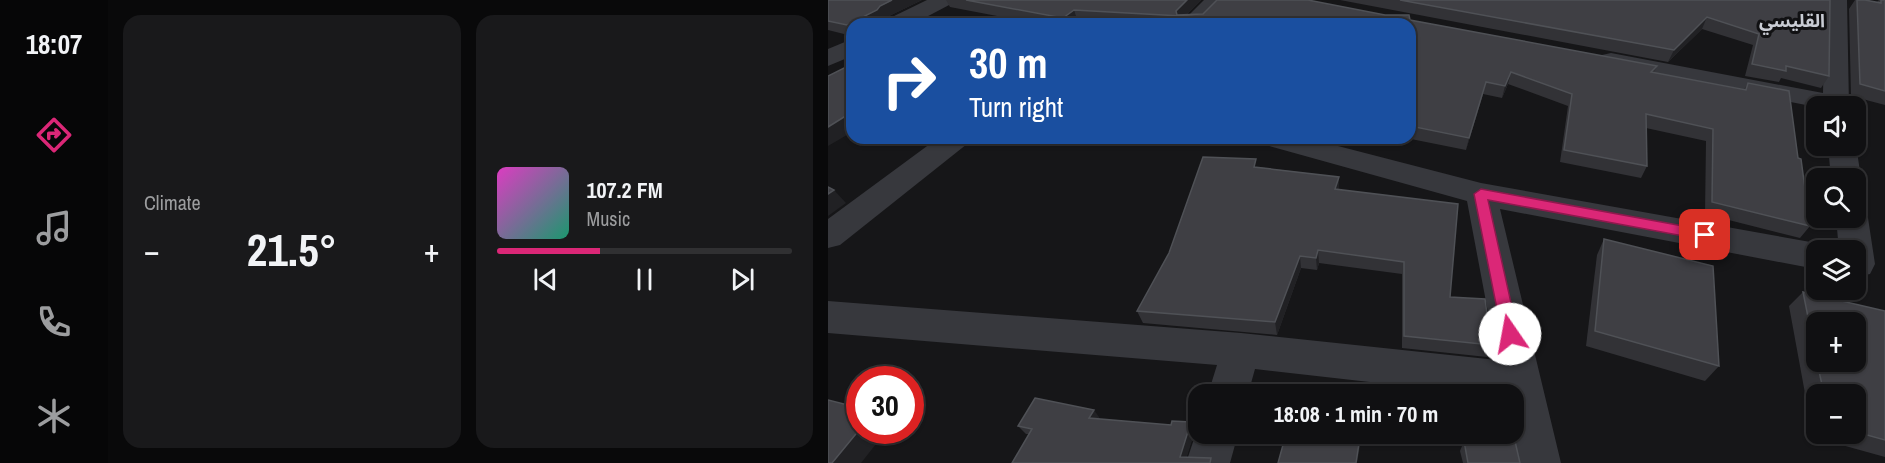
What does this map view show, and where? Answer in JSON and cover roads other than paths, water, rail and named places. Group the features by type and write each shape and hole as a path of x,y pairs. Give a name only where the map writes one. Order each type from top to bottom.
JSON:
{"street":[{"path":"908,18 944,0"},
{"path":"1197,18 1216,0"},
{"path":"1836,0 1836,96"},
{"path":"828,35 846,39"},
{"path":"828,59 846,49"},
{"path":"1589,56 1806,99"},
{"path":"828,236 949,144"},
{"path":"1294,144 1481,194 1806,254"},
{"path":"1481,194 1539,463"},
{"path":"828,317 1241,350 1520,381"},
{"path":"1231,384 1241,350"},
{"path":"1208,463 1214,444"}],"district":[{"name":"القليسي","path":"1792,20"}]}
